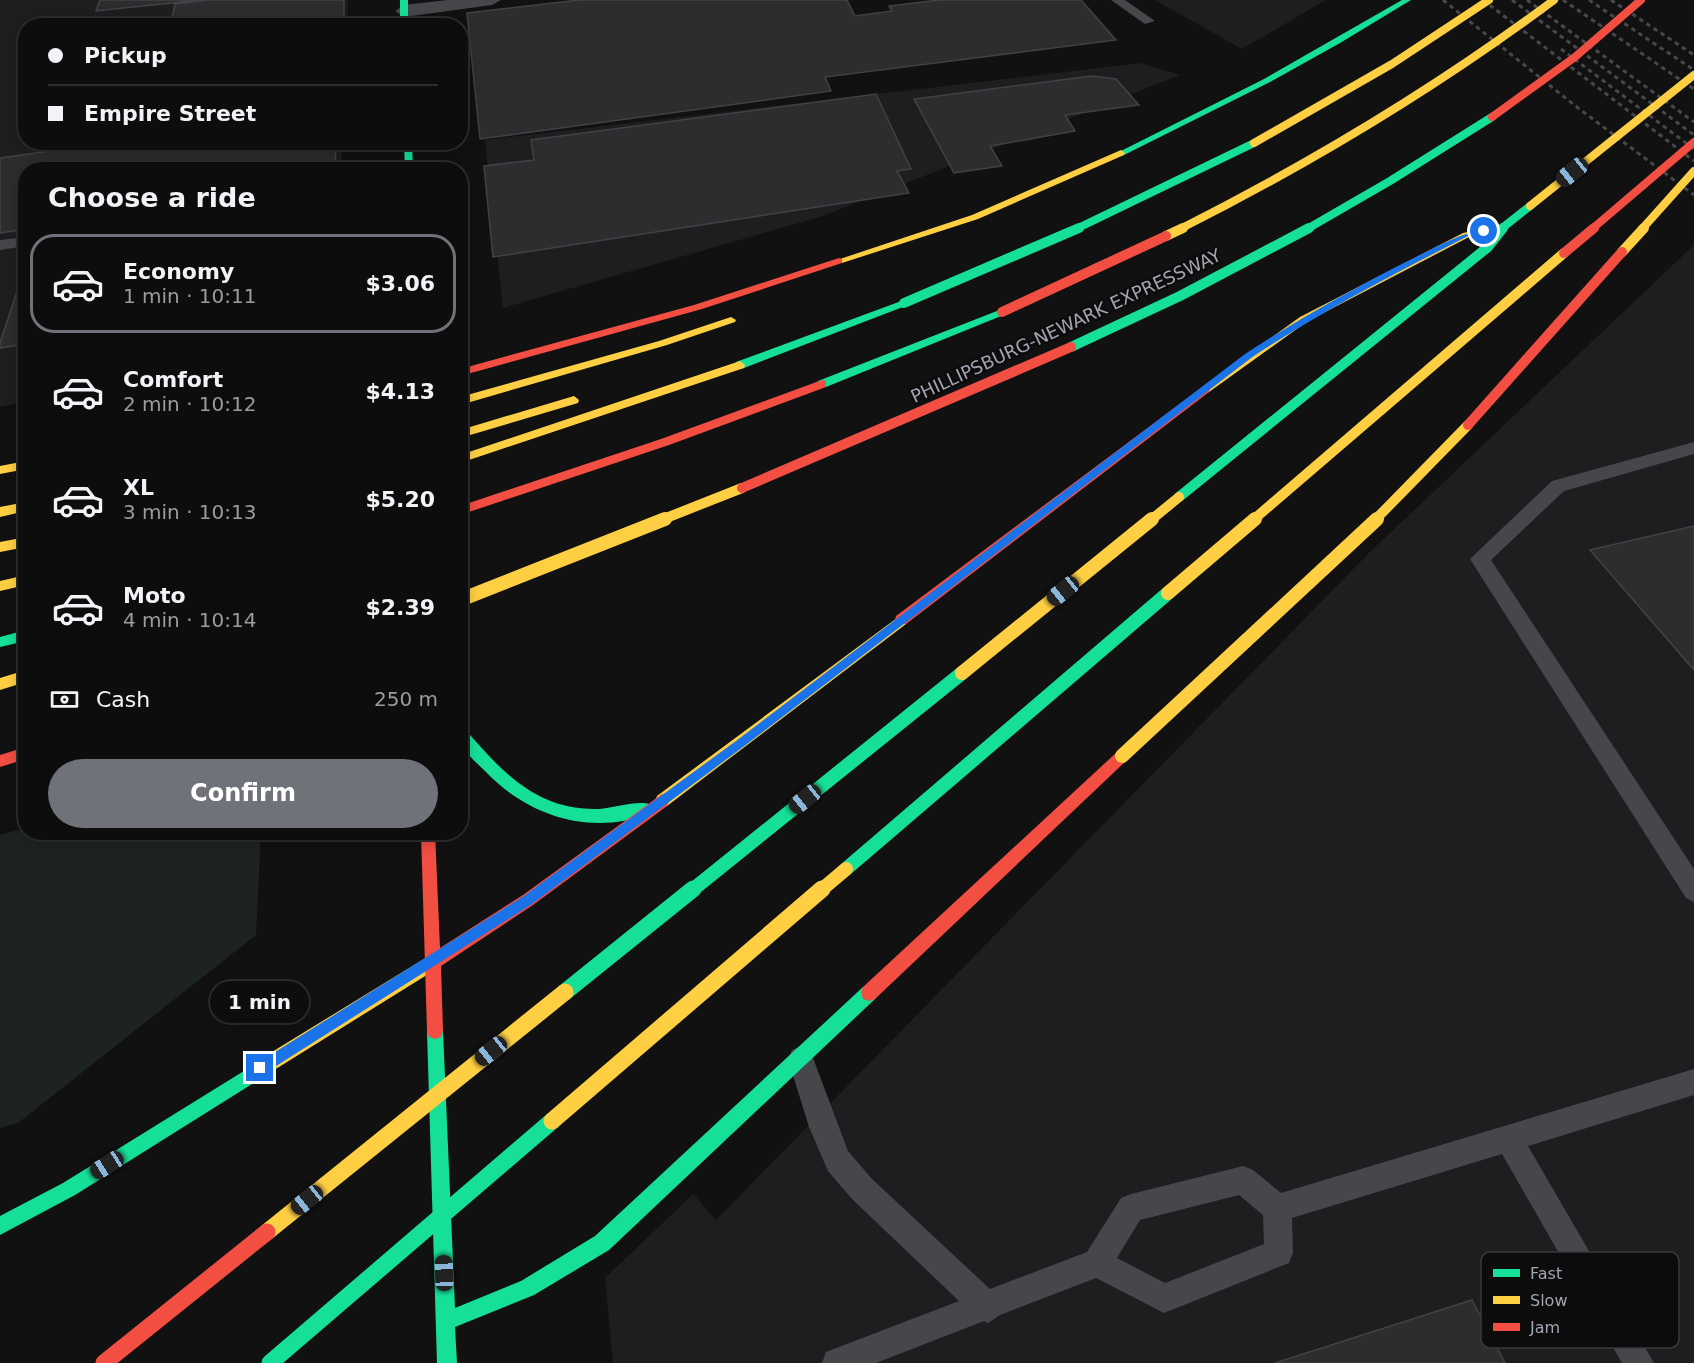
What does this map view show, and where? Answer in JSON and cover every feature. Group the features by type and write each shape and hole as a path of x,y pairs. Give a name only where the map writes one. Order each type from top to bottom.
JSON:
{"main road":[{"path":"904,255 975,217 1107,160 1241,96 1333,46 1407,0"},
{"path":"468,456 667,392 792,347 904,303 1102,219 1258,141 1385,69 1489,0"},
{"name":"PHILLIPSBURG-NEWARK EXPRESSWAY","path":"468,508 694,432 877,363 1087,273 1178,230 1338,145 1450,76 1554,0"},
{"name":"PHILLIPSBURG-NEWARK EXPRESSWAY","path":"468,597 746,488 874,434 1020,370 1194,288 1323,220 1443,149 1577,55 1641,0"},
{"path":"104,1363 1378,337 1488,247 1502,228 1694,75"},
{"path":"270,1363 1694,142"},
{"path":"446,1321 495,1305 549,1279 602,1243 1403,494 1443,453 1694,171"},
{"path":"468,371 699,307 975,217"},
{"path":"0,1226 69,1189 528,900 739,744 1218,377 1277,336 1359,289 1466,235 1502,228"},
{"path":"711,360 904,303"},
{"path":"468,399 652,346 743,316"},
{"path":"468,432 585,397"},
{"path":"0,470 18,467"},
{"path":"0,512 18,508"},
{"path":"0,547 18,544"},
{"path":"0,586 18,582"},
{"path":"0,642 18,637"},
{"path":"0,684 18,678"},
{"path":"468,744 478,758 504,782 535,805 558,814 581,818 607,818 631,814 657,805"},
{"path":"0,761 18,755"},
{"path":"428,840 447,1363"}],"street":[{"path":"404,15 492,0"}],"lane":[{"path":"1117,0 1149,21"},
{"path":"0,245 18,242"},
{"path":"1694,448 1558,486 1480,559 1694,890"},
{"path":"801,1059 823,1127 838,1161 862,1189 988,1308"},
{"path":"1277,1208 1694,1082"},
{"path":"1508,1138 1574,1252"},
{"path":"837,1363 988,1308 1097,1263 1131,1208 1243,1180 1277,1208 1279,1253 1164,1298 1097,1263"},
{"path":"1630,1348 1639,1363"}],"shaded area":[{"path":"0,0 348,0 347,18 18,18 18,150 342,150 341,162 18,162 18,403 0,407"},
{"path":"1155,0 1326,0 1242,49"},
{"path":"1141,63 1180,75 823,216 503,308 485,140"},
{"path":"1694,245 1694,1363 613,1363 605,1278 693,1194 716,1220 1370,552"},
{"path":"18,830 18,840 261,840 256,935 18,1123 0,1128 0,835"}],"building":[{"path":"100,0 201,0 96,11"},
{"path":"208,0 344,0 344,17 172,18 175,4"},
{"path":"579,0 847,0 855,16 892,11 889,6 939,0 1081,0 1116,40 825,77 831,91 480,139 467,13"},
{"path":"1092,76 1116,79 1139,105 1065,115 1075,131 990,146 1002,166 954,173 914,99"},
{"path":"876,94 911,169 897,171 909,193 493,257 484,166 534,160 531,140"},
{"path":"57,150 336,150 335,162 18,162 18,230 0,233 0,158"},
{"path":"18,288 18,345 0,348"},
{"path":"1694,526 1694,670 1590,550"},
{"path":"1472,1300 1481,1317 1481,1348 1497,1348 1505,1363 1275,1363"}],"railway":[{"path":"1443,0 1578,108 1694,195"},
{"path":"1483,0 1694,161"},
{"path":"1512,0 1694,135"},
{"path":"1527,0 1694,122"},
{"path":"1563,0 1694,89"},
{"path":"1589,0 1694,70"},
{"path":"1611,0 1694,55"},
{"path":"1561,49 1694,149"}],"traffic: fast":[{"path":"404,0 404,18"},
{"path":"1121,153 1267,80 1407,0"},
{"path":"1071,347 1180,296 1286,241 1390,181 1492,117"},
{"path":"904,303 1078,228 1254,143"},
{"path":"408,150 409,162"},
{"path":"1179,497 1488,247 1502,228 1530,206"},
{"path":"740,365 904,303"},
{"path":"822,384 1002,312"},
{"path":"846,869 1168,593"},
{"path":"0,642 18,637"},
{"path":"565,992 962,673"},
{"path":"468,742 499,776 539,804 562,812 586,816 613,815 644,809"},
{"path":"446,1321 527,1288 602,1243 869,993"},
{"path":"435,1031 447,1363"},
{"path":"0,1226 69,1189 273,1061"},
{"path":"270,1363 552,1121"}],"traffic: slow":[{"path":"1254,143 1392,64 1489,0"},
{"path":"1166,236 1268,184 1366,128 1461,67 1554,0"},
{"path":"1530,206 1694,75"},
{"path":"839,261 975,217 1121,153"},
{"path":"1622,252 1694,171"},
{"path":"1205,389 1304,319 1466,235 1502,228"},
{"path":"1168,593 1564,253"},
{"path":"468,399 663,343 731,320"},
{"path":"468,456 740,365"},
{"path":"468,432 574,400"},
{"path":"1122,756 1403,494 1468,425"},
{"path":"0,470 18,467"},
{"path":"468,597 742,488"},
{"path":"962,673 1179,497"},
{"path":"0,512 18,508"},
{"path":"0,547 18,544"},
{"path":"0,586 18,582"},
{"path":"662,801 901,620"},
{"path":"0,684 18,678"},
{"path":"552,1121 846,869"},
{"path":"273,1061 432,962"},
{"path":"267,1232 565,992"}],"traffic: jam":[{"path":"1492,117 1575,57 1641,0"},
{"path":"1564,253 1694,142"},
{"path":"1002,312 1166,236"},
{"path":"1468,425 1622,252"},
{"path":"468,371 698,307 839,261"},
{"path":"742,488 1071,347"},
{"path":"468,508 665,442 822,384"},
{"path":"901,620 1205,389"},
{"path":"0,761 18,755"},
{"path":"869,993 1122,756"},
{"path":"432,962 528,900 662,801"},
{"path":"428,840 435,1031"},
{"path":"104,1363 267,1232"}],"route":[{"path":"260,1068 528,900 739,744 1218,377 1277,336 1393,271 1466,235 1484,231"}]}
